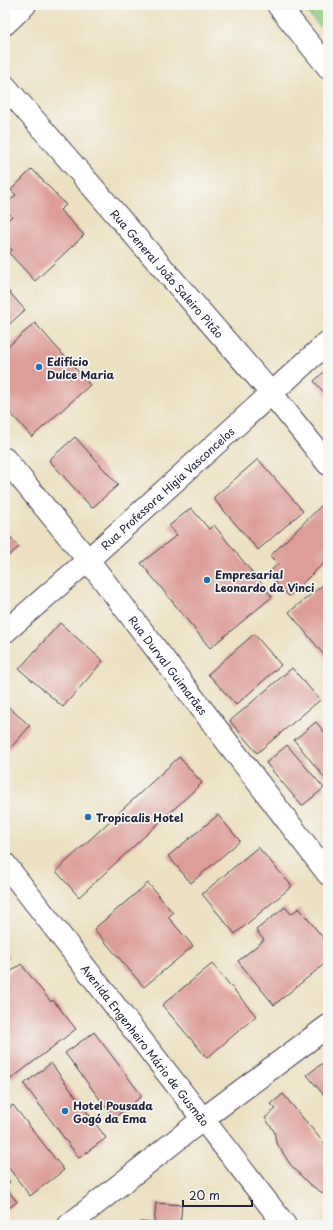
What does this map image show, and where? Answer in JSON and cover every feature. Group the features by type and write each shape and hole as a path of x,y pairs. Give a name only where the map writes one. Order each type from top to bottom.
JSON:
{"street":[{"path":"5,24 25,5"},
{"path":"278,5 328,67"},
{"name":"Rua General João Saleiro Pitão","path":"5,86 272,394 328,464"},
{"name":"Rua Professora Higia Vasconcelos","path":"5,632 88,560 328,342"},
{"name":"Rua Durval Guimarães","path":"5,459 88,560 328,874"},
{"name":"Avenida Engenheiro Mário de Gusmão","path":"5,864 285,1225"},
{"path":"69,1225 203,1119 328,1026"}],"green space":[{"path":"301,5 328,5 328,36"}],"building":[{"path":"32,169 66,205 60,210 84,235 35,281 9,253 12,250 5,242 5,223 12,216 5,209 5,205 16,195 11,190"},
{"path":"5,287 25,310 5,328"},
{"name":"Edifício Dulce Maria","path":"35,323 90,385 32,437 5,407 5,349"},
{"path":"328,368 328,397 314,381"},
{"path":"75,437 118,485 92,508 49,460"},
{"path":"258,459 303,511 258,550 213,498"},
{"path":"322,505 328,512 328,559 289,596 267,574 278,564 270,556"},
{"name":"Empresarial Leonardo da Vinci","path":"191,508 209,529 214,525 272,597 210,648 141,563 177,535 169,526"},
{"path":"5,531 19,547 5,559"},
{"path":"328,581 328,660 289,612"},
{"path":"60,623 103,661 63,707 19,669"},
{"path":"254,634 281,665 236,705 208,674"},
{"path":"292,668 320,700 257,753 230,721"},
{"path":"5,704 30,726 5,754"},
{"path":"316,722 328,737 328,782 294,740"},
{"path":"287,745 324,788 302,806 266,763"},
{"path":"179,757 202,783 79,897 56,871"},
{"path":"218,815 240,841 191,883 168,856"},
{"path":"258,847 292,886 235,934 202,894"},
{"path":"148,883 173,913 168,917 193,946 144,987 94,929"},
{"path":"285,907 291,914 299,908 328,944 328,961 274,1005 238,961 264,940 256,930"},
{"path":"5,952 9,957 5,961"},
{"path":"21,964 51,1002 53,1000 76,1029 11,1079 5,1071 5,976"},
{"path":"212,964 256,1016 207,1058 162,1005"},
{"path":"94,1032 142,1096 114,1118 65,1053"},
{"path":"328,1059 328,1100 307,1075"},
{"name":"Hotel Pousada Gogó da Ema","path":"51,1063 106,1138 79,1158 24,1084"},
{"path":"283,1094 328,1148 328,1198 309,1184 290,1164 276,1142 274,1131 265,1118 276,1109 271,1104"},
{"path":"13,1105 64,1170 30,1196 5,1163 5,1111"},
{"path":"5,1175 10,1182 5,1186"},
{"path":"5,1186 17,1202 5,1211"},
{"path":"156,1203 182,1205 180,1225 140,1225 140,1222 154,1223"}],"place":[{"name":"Edifício Dulce Maria","path":"39,367"},
{"name":"Empresarial Leonardo da Vinci","path":"207,580"},
{"name":"Tropicalis Hotel","path":"88,817"},
{"name":"Hotel Pousada Gogó da Ema","path":"65,1111"}]}
